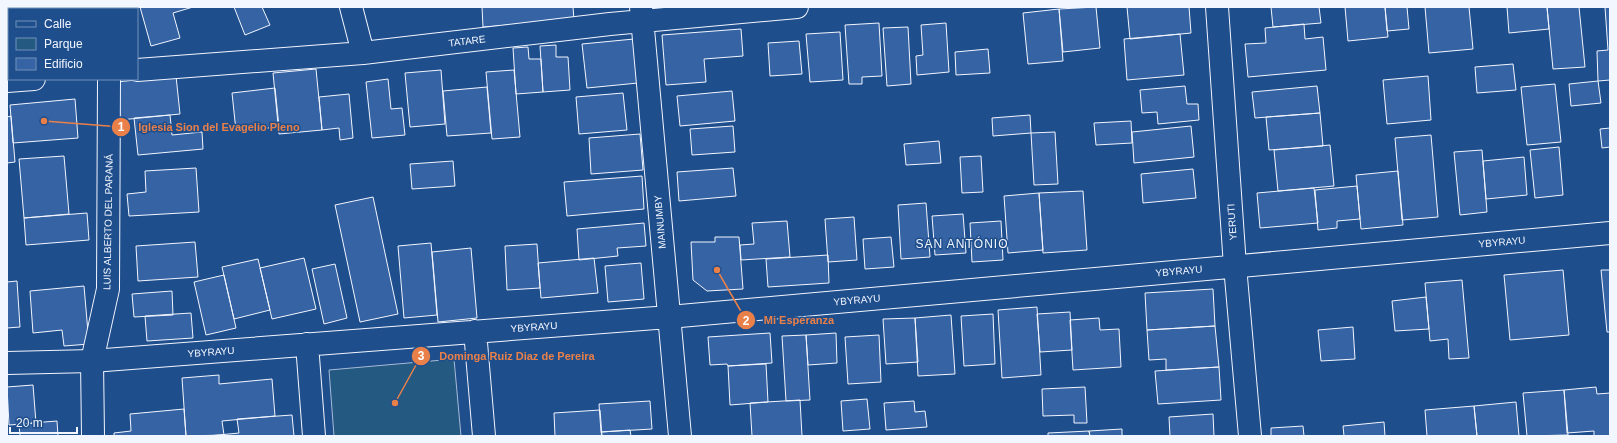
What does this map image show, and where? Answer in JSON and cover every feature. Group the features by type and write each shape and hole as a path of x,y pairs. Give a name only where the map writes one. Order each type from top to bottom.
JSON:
{"street":[{"path":"351,7 363,53"},
{"name":"TATARE","path":"138,70 363,53 608,15 797,7"},
{"name":"YERUTI","path":"1217,7 1235,266 1250,436"},
{"name":"MAINUMBY","path":"642,14 680,436"},
{"path":"7,81 20,80"},
{"name":"LUIS ALBERTO DEL PARANÁ","path":"93,436 92,361 108,288 109,80"},
{"name":"YBYRAYU","path":"7,364 92,361 669,317 1610,233"},
{"path":"475,331 484,436"},
{"path":"307,344 314,436"}],"green space":[{"path":"454,359 461,436 334,436 329,370"}],"building":[{"path":"7,7 21,7 8,8 7,51"},
{"path":"44,7 44,8 21,8"},
{"path":"140,7 193,7 173,13 180,38 151,46"},
{"path":"234,7 262,7 270,25 245,35"},
{"path":"482,7 573,7 574,20 483,27"},
{"path":"1096,7 1100,48 1063,52 1059,9"},
{"path":"1127,7 1189,7 1191,33 1130,39"},
{"path":"1271,7 1319,7 1321,23 1273,27"},
{"path":"1345,7 1385,7 1388,37 1348,41"},
{"path":"1385,7 1407,7 1409,29 1387,31"},
{"path":"1425,7 1469,7 1473,49 1429,53"},
{"path":"1507,7 1547,7 1549,29 1509,33"},
{"path":"1547,7 1579,7 1585,67 1553,69"},
{"path":"1605,7 1610,7 1610,80 1598,81 1597,51 1608,50"},
{"path":"1059,9 1063,61 1028,64 1023,13"},
{"path":"879,23 882,76 862,77 862,84 849,84 845,25"},
{"path":"946,23 949,72 917,75 916,56 923,55 921,25"},
{"path":"1304,24 1305,39 1323,37 1326,70 1248,77 1245,44 1266,43 1265,28"},
{"path":"908,27 911,84 887,86 883,28"},
{"path":"741,29 743,56 704,59 706,82 666,85 662,35"},
{"path":"840,32 843,80 810,82 806,34"},
{"path":"1180,34 1184,75 1127,80 1124,39"},
{"path":"634,39 638,83 587,88 582,44"},
{"path":"799,41 802,74 770,76 768,43"},
{"path":"556,45 556,57 568,57 570,90 543,92 540,46"},
{"path":"528,47 529,59 541,59 543,92 516,94 513,48"},
{"path":"988,49 990,73 956,75 955,52"},
{"path":"1513,64 1516,90 1477,93 1475,67"},
{"path":"316,69 322,130 279,134 273,73"},
{"path":"441,70 445,124 410,127 405,73"},
{"path":"514,70 520,137 492,139 486,72"},
{"path":"176,76 180,114 120,120 116,82"},
{"path":"1428,76 1431,120 1387,124 1383,80"},
{"path":"388,79 391,109 402,108 405,135 372,138 366,82"},
{"path":"1598,81 1601,103 1571,106 1569,84"},
{"path":"1555,84 1561,142 1527,145 1521,87"},
{"path":"1185,86 1187,104 1198,104 1199,120 1158,124 1157,112 1142,113 1140,90"},
{"path":"1317,86 1320,113 1255,118 1252,92"},
{"path":"487,87 491,133 447,136 443,91"},
{"path":"275,88 279,127 236,131 232,93"},
{"path":"732,91 735,121 680,126 677,96"},
{"path":"623,93 627,130 579,134 576,97"},
{"path":"349,94 353,138 340,140 339,128 322,130 319,97"},
{"path":"75,99 78,138 13,143 10,105"},
{"path":"1320,113 1323,146 1269,150 1266,117"},
{"path":"170,115 172,135 202,132 203,149 138,155 134,118"},
{"path":"1030,115 1031,133 993,136 992,118"},
{"path":"11,116 15,162 7,163 7,117"},
{"path":"1131,121 1132,143 1096,145 1094,123"},
{"path":"733,126 735,152 692,155 690,129"},
{"path":"1191,126 1194,157 1134,163 1132,132"},
{"path":"1610,128 1610,147 1602,148 1600,129"},
{"path":"1055,132 1058,184 1034,185 1031,133"},
{"path":"640,134 643,170 591,174 589,138"},
{"path":"1431,135 1438,217 1402,220 1395,138"},
{"path":"939,141 941,163 906,165 904,144"},
{"path":"1330,145 1334,186 1278,191 1274,150"},
{"path":"1559,147 1563,195 1535,198 1530,150"},
{"path":"1482,150 1487,212 1460,215 1454,152"},
{"path":"64,156 69,214 24,218 19,159"},
{"path":"981,156 983,192 962,193 960,157"},
{"path":"1524,157 1527,195 1486,199 1483,161"},
{"path":"453,161 455,186 412,189 410,164"},
{"path":"196,168 199,212 129,216 127,194 146,192 145,171"},
{"path":"733,168 736,196 679,201 677,172"},
{"path":"1193,169 1196,198 1143,203 1141,174"},
{"path":"1398,171 1403,225 1361,229 1356,175"},
{"path":"642,176 644,209 567,216 564,182"},
{"path":"1357,186 1360,219 1337,221 1337,228 1318,230 1315,190"},
{"path":"1314,188 1318,223 1260,228 1257,193"},
{"path":"1083,191 1087,250 1043,253 1039,193"},
{"path":"1039,193 1043,250 1008,253 1004,196"},
{"path":"373,197 398,314 360,322 335,205"},
{"path":"926,203 930,257 901,259 898,205"},
{"path":"87,213 89,240 26,245 24,218"},
{"path":"963,214 966,253 935,255 932,216"},
{"path":"854,217 857,260 828,262 825,219"},
{"path":"787,221 790,257 741,260 740,245 754,244 752,223"},
{"path":"1001,221 1003,260 972,262 970,223"},
{"path":"644,223 646,246 617,248 618,256 579,260 577,229"},
{"path":"715,237 739,237 743,289 707,291 693,280 691,242 715,242"},
{"path":"891,237 894,267 865,269 863,239"},
{"path":"195,242 198,277 138,281 136,246"},
{"path":"431,243 437,315 404,318 398,246"},
{"path":"537,244 540,288 507,290 505,246"},
{"path":"471,248 477,318 438,322 432,252"},
{"path":"828,255 829,283 768,287 766,259"},
{"path":"304,258 316,309 272,319 260,268"},
{"path":"594,258 598,293 541,298 538,263"},
{"path":"258,259 270,310 234,319 222,267"},
{"path":"641,263 644,299 608,302 605,266"},
{"path":"335,264 347,318 324,324 312,269"},
{"path":"1563,270 1569,335 1510,340 1504,275"},
{"path":"1601,270 1610,270 1610,332 1607,332"},
{"path":"224,275 236,328 206,335 194,282"},
{"path":"1462,280 1469,358 1449,359 1448,339 1430,341 1425,283"},
{"path":"17,281 20,327 7,328 7,282"},
{"path":"84,286 89,344 64,346 62,330 33,333 30,291"},
{"path":"1213,289 1215,326 1147,330 1145,293"},
{"path":"172,291 173,315 134,317 132,294"},
{"path":"1426,297 1429,329 1395,331 1392,301"},
{"path":"1037,307 1041,375 1002,378 998,310"},
{"path":"1070,312 1072,350 1040,352 1037,314"},
{"path":"191,313 193,338 147,341 145,316"},
{"path":"993,314 995,364 964,366 961,316"},
{"path":"951,315 955,374 918,376 915,318"},
{"path":"915,318 918,362 886,364 883,319"},
{"path":"1099,318 1100,330 1119,329 1121,367 1073,370 1070,320"},
{"path":"1215,326 1219,367 1166,370 1166,359 1149,360 1147,330"},
{"path":"1353,327 1355,359 1321,361 1318,330"},
{"path":"770,333 772,363 728,366 727,364 710,365 708,337"},
{"path":"836,333 837,363 808,365 806,335"},
{"path":"806,335 810,400 786,401 782,336"},
{"path":"879,335 881,382 848,384 845,337"},
{"path":"766,364 768,402 730,405 728,366"},
{"path":"1219,367 1221,400 1158,404 1155,371"},
{"path":"219,375 219,384 272,379 275,416 222,421 224,435 186,436 182,378"},
{"path":"33,385 36,423 9,425 7,387"},
{"path":"1085,387 1087,423 1074,423 1074,415 1043,416 1042,389"},
{"path":"1596,387 1597,394 1610,393 1610,436 1594,436 1594,431 1567,433 1564,390"},
{"path":"1564,390 1568,435 1527,436 1523,393"},
{"path":"867,399 870,429 843,431 841,401"},
{"path":"800,400 802,436 752,436 750,403"},
{"path":"650,401 652,429 601,432 599,404"},
{"path":"914,401 915,412 925,411 927,427 886,430 884,403"},
{"path":"1516,402 1519,436 1477,436 1474,406"},
{"path":"1474,406 1477,436 1427,436 1425,410"},
{"path":"184,409 186,436 114,436 114,433 131,431 130,414"},
{"path":"600,410 602,436 555,436 554,413"},
{"path":"1213,414 1214,436 1170,436 1169,417"},
{"path":"292,415 294,436 208,436 239,433 237,419"},
{"path":"57,421 58,436 20,436 19,424"},
{"path":"1384,422 1385,436 1344,436 1343,426"},
{"path":"1303,426 1304,436 1271,436 1271,428"},
{"path":"1122,429 1122,436 1090,436 1089,431"},
{"path":"630,430 631,436 602,436 601,432"},
{"path":"1089,431 1090,436 1048,436 1048,433"}],"place":[{"name":"Iglesia Sion del Evagelio Pleno","path":"44,121"},
{"name":"Mi Esperanza","path":"717,270"},
{"name":"Dominga Ruiz Diaz de Pereira","path":"395,403"}],"district":[{"name":"SAN ANTÓNIO","path":"962,244"}]}
